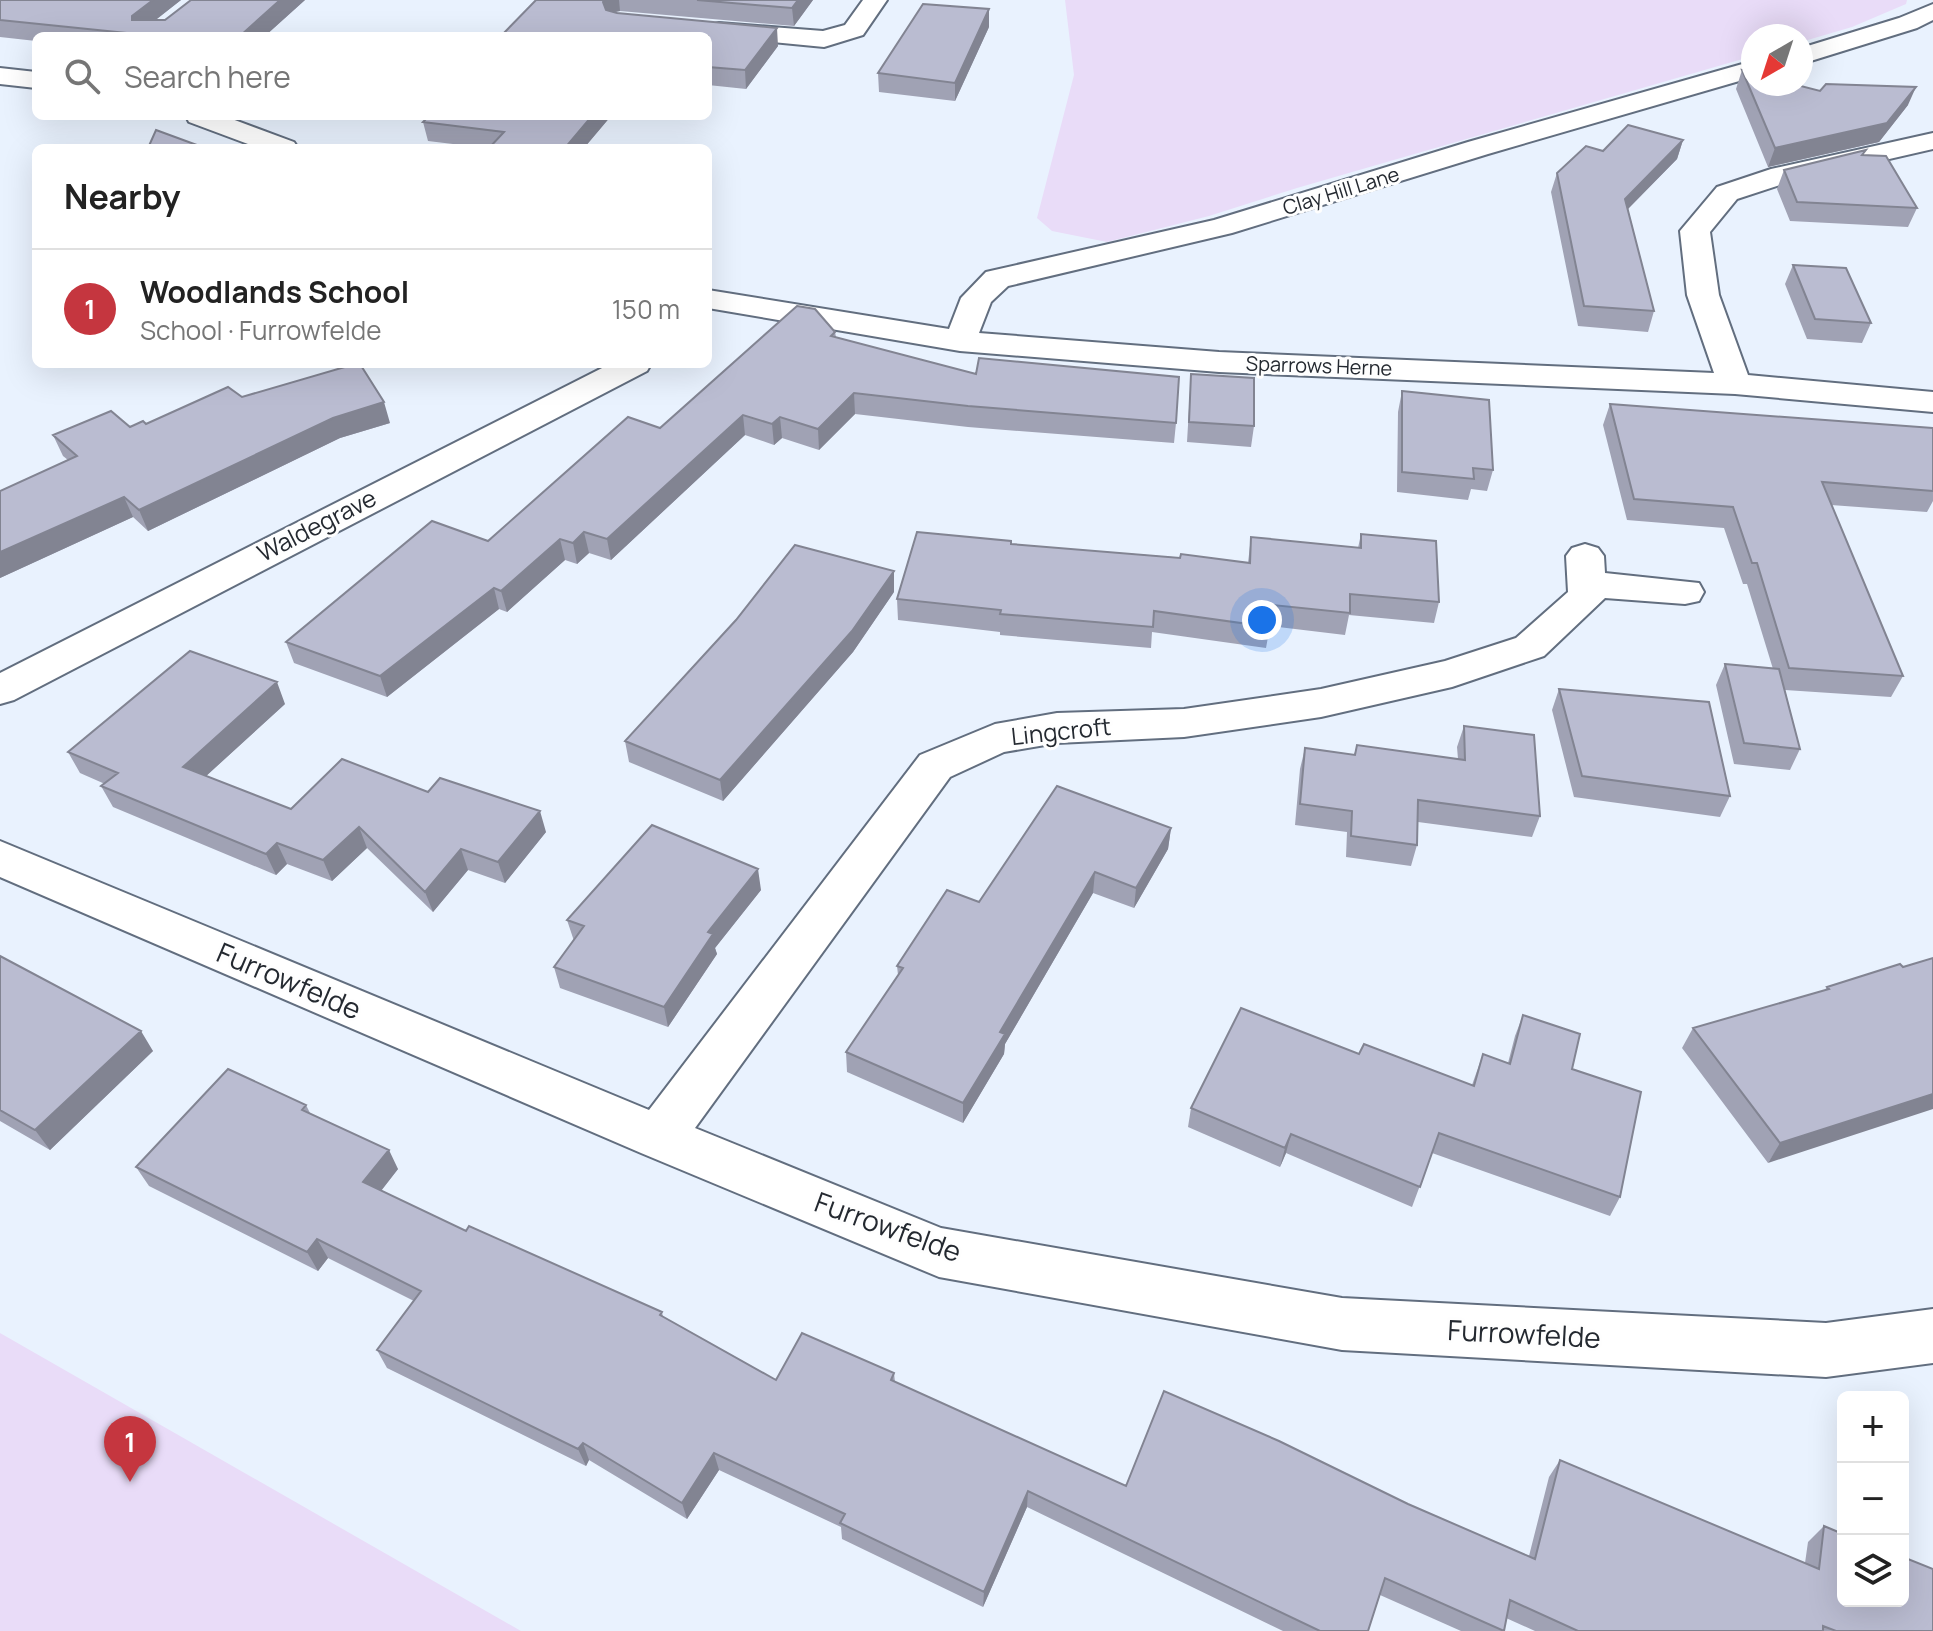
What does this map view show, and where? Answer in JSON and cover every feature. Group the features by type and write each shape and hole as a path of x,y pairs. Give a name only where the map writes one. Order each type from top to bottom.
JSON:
{"street":[{"path":"695,28 824,39 854,30 875,0"},
{"path":"1813,52 1908,23 1933,11"},
{"name":"Clay Hill Lane","path":"960,341 977,298 997,279 1222,227 1478,148 1741,72"},
{"path":"0,76 32,80"},
{"path":"210,120 273,144"},
{"path":"1735,384 1703,295 1695,231 1727,193 1781,175 1933,141"},
{"name":"Sparrows Herne","path":"712,306 960,341 1219,362 1735,384 1933,402"},
{"name":"Waldegrave","path":"0,690 627,368"},
{"name":"Lingcroft","path":"659,1137 935,766 995,739 1057,728 1184,723 1321,703 1452,673 1530,647 1587,596 1585,570 1685,592"},
{"name":"Furrowfelde","path":"0,858 939,1252 1342,1324 1826,1350 1933,1336"}],"shaded area":[{"path":"1065,0 1907,0 1906,4 1852,27 1813,38 1813,24 1741,24 1741,59 1209,216 1107,242 1052,231 1037,218 1074,75"},
{"path":"0,1333 521,1631 0,1631"}],"building":[{"path":"0,0 153,0 132,16 132,20 165,20 191,0 280,0 244,32 117,32 0,20"},
{"path":"536,0 604,0 606,10 617,13 777,28 745,70 712,67 712,32 505,32"},
{"path":"697,0 798,0 792,8"},
{"path":"923,4 989,9 955,83 878,73"},
{"path":"1826,84 1916,87 1887,123 1775,148 1753,96 1813,96 1813,89 1820,91"},
{"path":"589,120 568,144 493,144 504,132 423,122"},
{"path":"1628,125 1683,140 1625,199 1654,311 1584,306 1557,173 1586,146 1603,151"},
{"path":"156,130 194,144 150,144"},
{"path":"1866,150 1862,155 1886,156 1917,208 1797,202 1784,170"},
{"path":"1793,265 1846,268 1871,323 1815,319"},
{"path":"797,306 815,309 835,332 831,336 976,374 979,358 1179,377 1176,423 854,393 818,429 780,417 772,424 743,415 607,539 584,532 573,543 560,539 501,591 494,588 380,676 286,642 432,521 488,541 628,417 660,428"},
{"path":"341,368 363,368 384,402 333,418 139,510 124,497 0,552 0,491 77,456 53,435 111,411 130,427 143,421 146,424 228,387 242,397"},
{"path":"1191,374 1254,378 1254,426 1189,422"},
{"path":"1402,391 1489,400 1493,470 1473,468 1474,479 1402,472"},
{"path":"1610,404 1933,428 1933,491 1822,482 1903,676 1789,668 1757,563 1752,563 1733,507 1634,499"},
{"path":"917,532 1011,541 1011,544 1180,558 1181,554 1250,563 1251,537 1361,548 1361,534 1436,541 1439,602 1350,594 1350,613 1273,605 1270,627 1154,611 1153,627 1000,614 1001,610 897,599"},
{"path":"795,545 894,571 852,631 720,780 625,741 736,620"},
{"path":"190,651 277,682 183,767 291,809 342,759 428,792 440,778 540,811 498,862 461,849 425,892 359,827 323,860 277,843 266,854 101,786 118,773 68,752"},
{"path":"1725,664 1779,669 1800,749 1744,743"},
{"path":"1559,689 1709,702 1730,796 1582,776"},
{"path":"1464,726 1534,735 1540,816 1418,800 1417,845 1351,836 1352,811 1300,804 1305,748 1355,755 1357,745 1465,760"},
{"path":"1057,786 1171,828 1136,888 1095,872 1000,1032 1005,1034 963,1103 846,1052 903,968 897,966 947,890 979,902"},
{"path":"652,825 758,869 708,932 713,934 664,1007 554,967 584,926 567,920"},
{"path":"0,956 141,1031 35,1130 0,1110"},
{"path":"1933,958 1933,1094 1780,1143 1693,1028 1829,989 1827,987 1900,964 1903,967"},
{"path":"1241,1008 1359,1054 1364,1044 1474,1086 1483,1054 1510,1064 1523,1015 1580,1034 1572,1069 1641,1092 1620,1197 1439,1133 1420,1187 1291,1134 1285,1148 1191,1108"},
{"path":"228,1069 306,1105 302,1110 389,1150 363,1182 466,1231 469,1226 662,1312 660,1315 776,1380 802,1333 894,1373 891,1380 1126,1486 1164,1391 1535,1559 1560,1460 1819,1569 1824,1526 1837,1531 1837,1607 1909,1607 1909,1559 1933,1569 1933,1631 1836,1631 1823,1626 1823,1631 1578,1631 1510,1600 1504,1631 1385,1578 1368,1631 1320,1631 1028,1491 984,1592 840,1523 845,1514 714,1453 682,1503 583,1443 578,1449 377,1350 421,1291 317,1239 307,1252 136,1167"}],"place":[{"name":"Woodlands School","path":"130,1482"}]}
